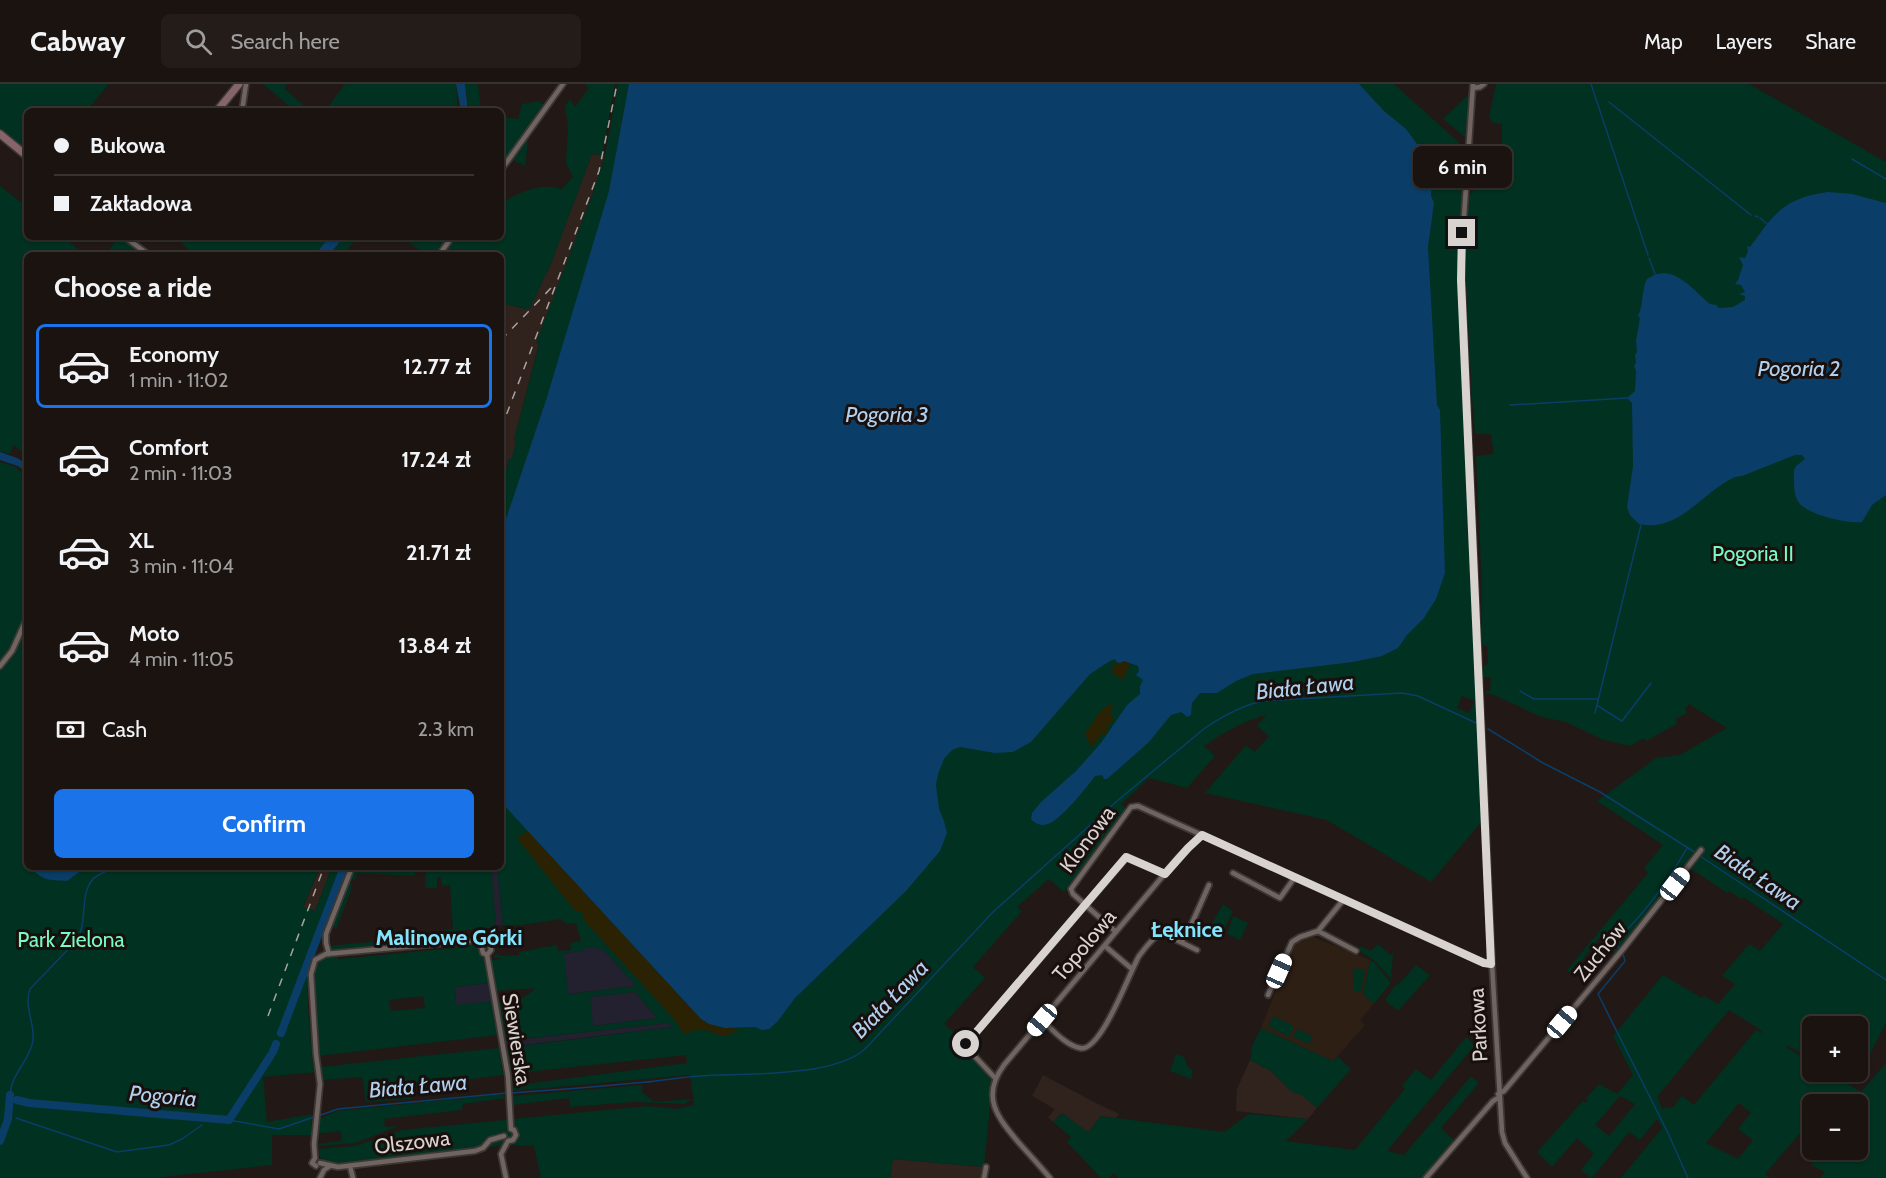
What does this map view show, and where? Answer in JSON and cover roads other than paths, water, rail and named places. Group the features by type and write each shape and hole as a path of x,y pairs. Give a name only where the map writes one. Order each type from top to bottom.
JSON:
{"street":[{"path":"219,108 239,84"},
{"path":"242,108 246,84"},
{"path":"504,166 563,84"},
{"path":"1473,86 1480,87 1484,84"},
{"name":"Parkowa","path":"1473,86 1461,261 1491,964 1498,1096 1503,1138 1527,1178"},
{"path":"0,134 24,154"},
{"path":"129,240 145,252"},
{"path":"0,666 12,651 24,625"},
{"name":"Klonowa","path":"1085,906 1071,891 1072,885 1131,807 1138,806 1202,835"},
{"path":"1202,835 1484,963 1491,964"},
{"name":"Topolowa","path":"996,1079 1004,1065 1116,932 1188,848 1202,835"},
{"name":"Zuchów","path":"1426,1178 1493,1101 1504,1092 1623,949 1700,850"},
{"path":"1050,1178 997,1114 992,1097 996,1079 966,1044 1127,856 1165,874"},
{"path":"329,954 326,934 351,870"},
{"path":"1233,873 1280,898 1295,877"},
{"path":"1181,942 1188,932 1209,885"},
{"path":"1268,995 1291,943 1318,931 1344,899"},
{"path":"1085,906 1116,932"},
{"path":"1318,931 1356,951"},
{"path":"1042,1020 1070,1043 1080,1048 1086,1047 1108,1023 1132,969 1140,955 1157,935 1164,934 1197,950"},
{"path":"320,1178 318,1165 312,1162 315,1158 319,1075 311,971 314,962 321,956 329,954 480,940 484,935 489,938 491,951 487,955 483,953 480,940"},
{"path":"1105,946 1132,969"},
{"name":"Siewierska","path":"487,955 509,1093 511,1129"},
{"path":"506,1138 513,1140 516,1136 515,1132 511,1129 504,1131 506,1138 501,1154 506,1178"},
{"name":"Olszowa","path":"318,1165 350,1166 477,1151 490,1140 506,1138"},
{"path":"320,1178 324,1170 330,1166"},
{"path":"350,1166 352,1178"},
{"path":"984,1178 986,1167"}],"water":[{"path":"456,84 465,84 468,108 460,108"},
{"name":"Pogoria 3","path":"629,84 1359,84 1384,111 1406,129 1417,144 1421,144 1433,168 1431,196 1434,203 1428,247 1437,405 1440,410 1445,573 1436,599 1424,618 1398,648 1382,656 1353,662 1253,674 1217,693 1200,693 1192,703 1191,715 1187,717 1181,712 1171,715 1149,742 1107,779 1104,779 1102,775 1095,776 1073,803 1048,824 1034,822 1031,819 1032,813 1076,771 1101,743 1127,705 1140,694 1143,680 1136,675 1139,671 1138,666 1124,661 1116,662 1115,659 1090,674 1031,742 1013,752 995,753 960,747 952,750 944,759 936,785 939,809 947,833 940,851 906,891 795,998 769,1029 725,1028 709,1024 701,1019 504,805 504,525 547,397 609,191"},
{"name":"Pogoria 2","path":"1828,192 1852,194 1886,203 1886,495 1872,505 1862,522 1839,520 1812,512 1800,504 1796,497 1794,470 1805,459 1802,455 1795,455 1732,479 1673,520 1663,524 1639,524 1630,515 1627,507 1633,466 1632,403 1627,398 1635,391 1634,366 1640,318 1638,316 1647,279 1656,274 1673,275 1689,285 1710,304 1719,308 1733,307 1745,300 1745,296 1739,294 1745,292 1741,285 1735,284 1743,265 1739,257 1745,258 1748,251 1747,246 1750,247 1774,216 1791,203 1801,198"},
{"path":"327,240 342,240 332,252 317,252"},
{"path":"0,452 17,458 24,462 24,471 18,466 0,460"},
{"path":"33,870 82,870 67,881 47,879"}],"waterway":[{"path":"1591,84 1648,255"},
{"path":"1609,102 1751,215"},
{"path":"515,145 544,106"},
{"path":"505,159 511,150"},
{"path":"1852,159 1886,179"},
{"path":"1760,218 1767,224"},
{"path":"442,245 446,240"},
{"path":"1649,258 1655,274"},
{"path":"1510,405 1627,398"},
{"path":"1595,713 1641,525"},
{"path":"1598,706 1622,721 1651,683"},
{"path":"1520,691 1534,699 1598,699"},
{"name":"Biała Ława","path":"511,1093 692,1077 786,1072 832,1065 850,1058 865,1049 993,912 1117,801 1205,728 1248,705 1263,701 1402,693 1418,696 1476,723"},
{"name":"Biała Ława","path":"1488,729 1543,763 1600,792 1696,853"},
{"path":"1620,950 1617,939 1655,896 1687,848"},
{"name":"Biała Ława","path":"1700,856 1886,980"},
{"path":"10,1095 13,1081 32,1045 33,1031 28,1003 30,989 77,940 89,885 95,877 108,870"},
{"name":"Pogoria","path":"281,1033 343,870"},
{"path":"1623,954 1625,961 1598,994 1668,1133 1688,1178"},
{"name":"Pogoria","path":"273,1052 276,1044"},
{"name":"Pogoria","path":"17,1100 29,1103 229,1120 271,1055"},
{"name":"Biała Ława","path":"318,1116 338,1109 507,1093"},
{"path":"0,1141 8,1119 10,1095"},
{"name":"Biała Ława","path":"229,1120 279,1129 314,1117"},
{"path":"16,1118 117,1152 169,1145 202,1125"}],"railway":[{"path":"504,421 599,171 617,84"},
{"path":"504,337 551,288"},
{"path":"268,1016 323,870"}],"district":[{"name":"Łęknice","path":"1187,929"},
{"name":"Malinowe Górki","path":"449,937"}],"park label":[{"name":"Pogoria II","path":"1753,553"},
{"name":"Park Zielona","path":"71,939"}]}
